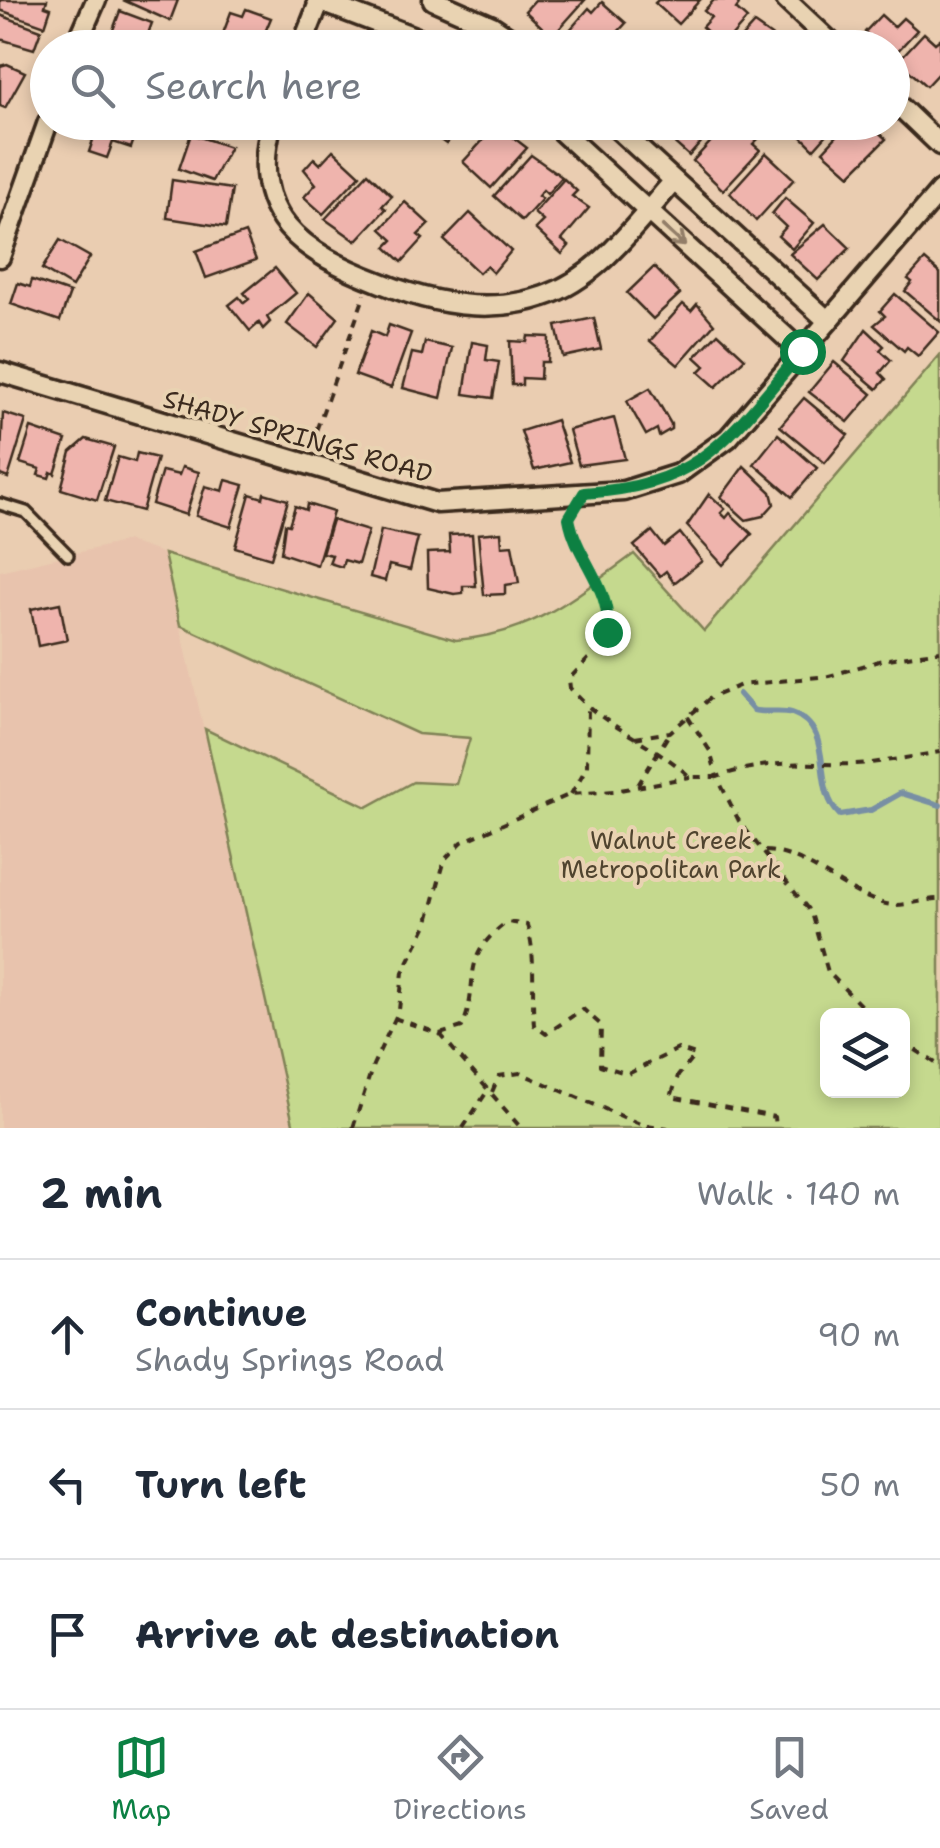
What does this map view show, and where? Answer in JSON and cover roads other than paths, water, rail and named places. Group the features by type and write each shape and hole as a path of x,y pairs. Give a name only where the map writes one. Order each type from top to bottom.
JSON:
{"street":[{"path":"83,30 96,0"},
{"path":"308,30 319,0 396,30"},
{"path":"432,0 498,30"},
{"path":"786,0 818,30"},
{"path":"910,116 940,145"},
{"path":"0,257 42,140"},
{"path":"268,140 266,178 285,225 304,246 326,262 372,280 459,306 498,306 568,286 599,264 674,181"},
{"path":"570,140 802,351"},
{"path":"630,140 828,320"},
{"name":"SHADY SPRINGS ROAD","path":"0,372 437,503 646,486 703,460 728,438 940,191"}],"lane":[{"path":"0,504 26,512 68,555"}],"waterway":[{"path":"739,694 753,710 792,713 806,721 819,745 826,790 840,815 871,810 901,793 940,805"}],"park label":[{"name":"Walnut Creek Metropolitan Park","path":"671,854"}]}
